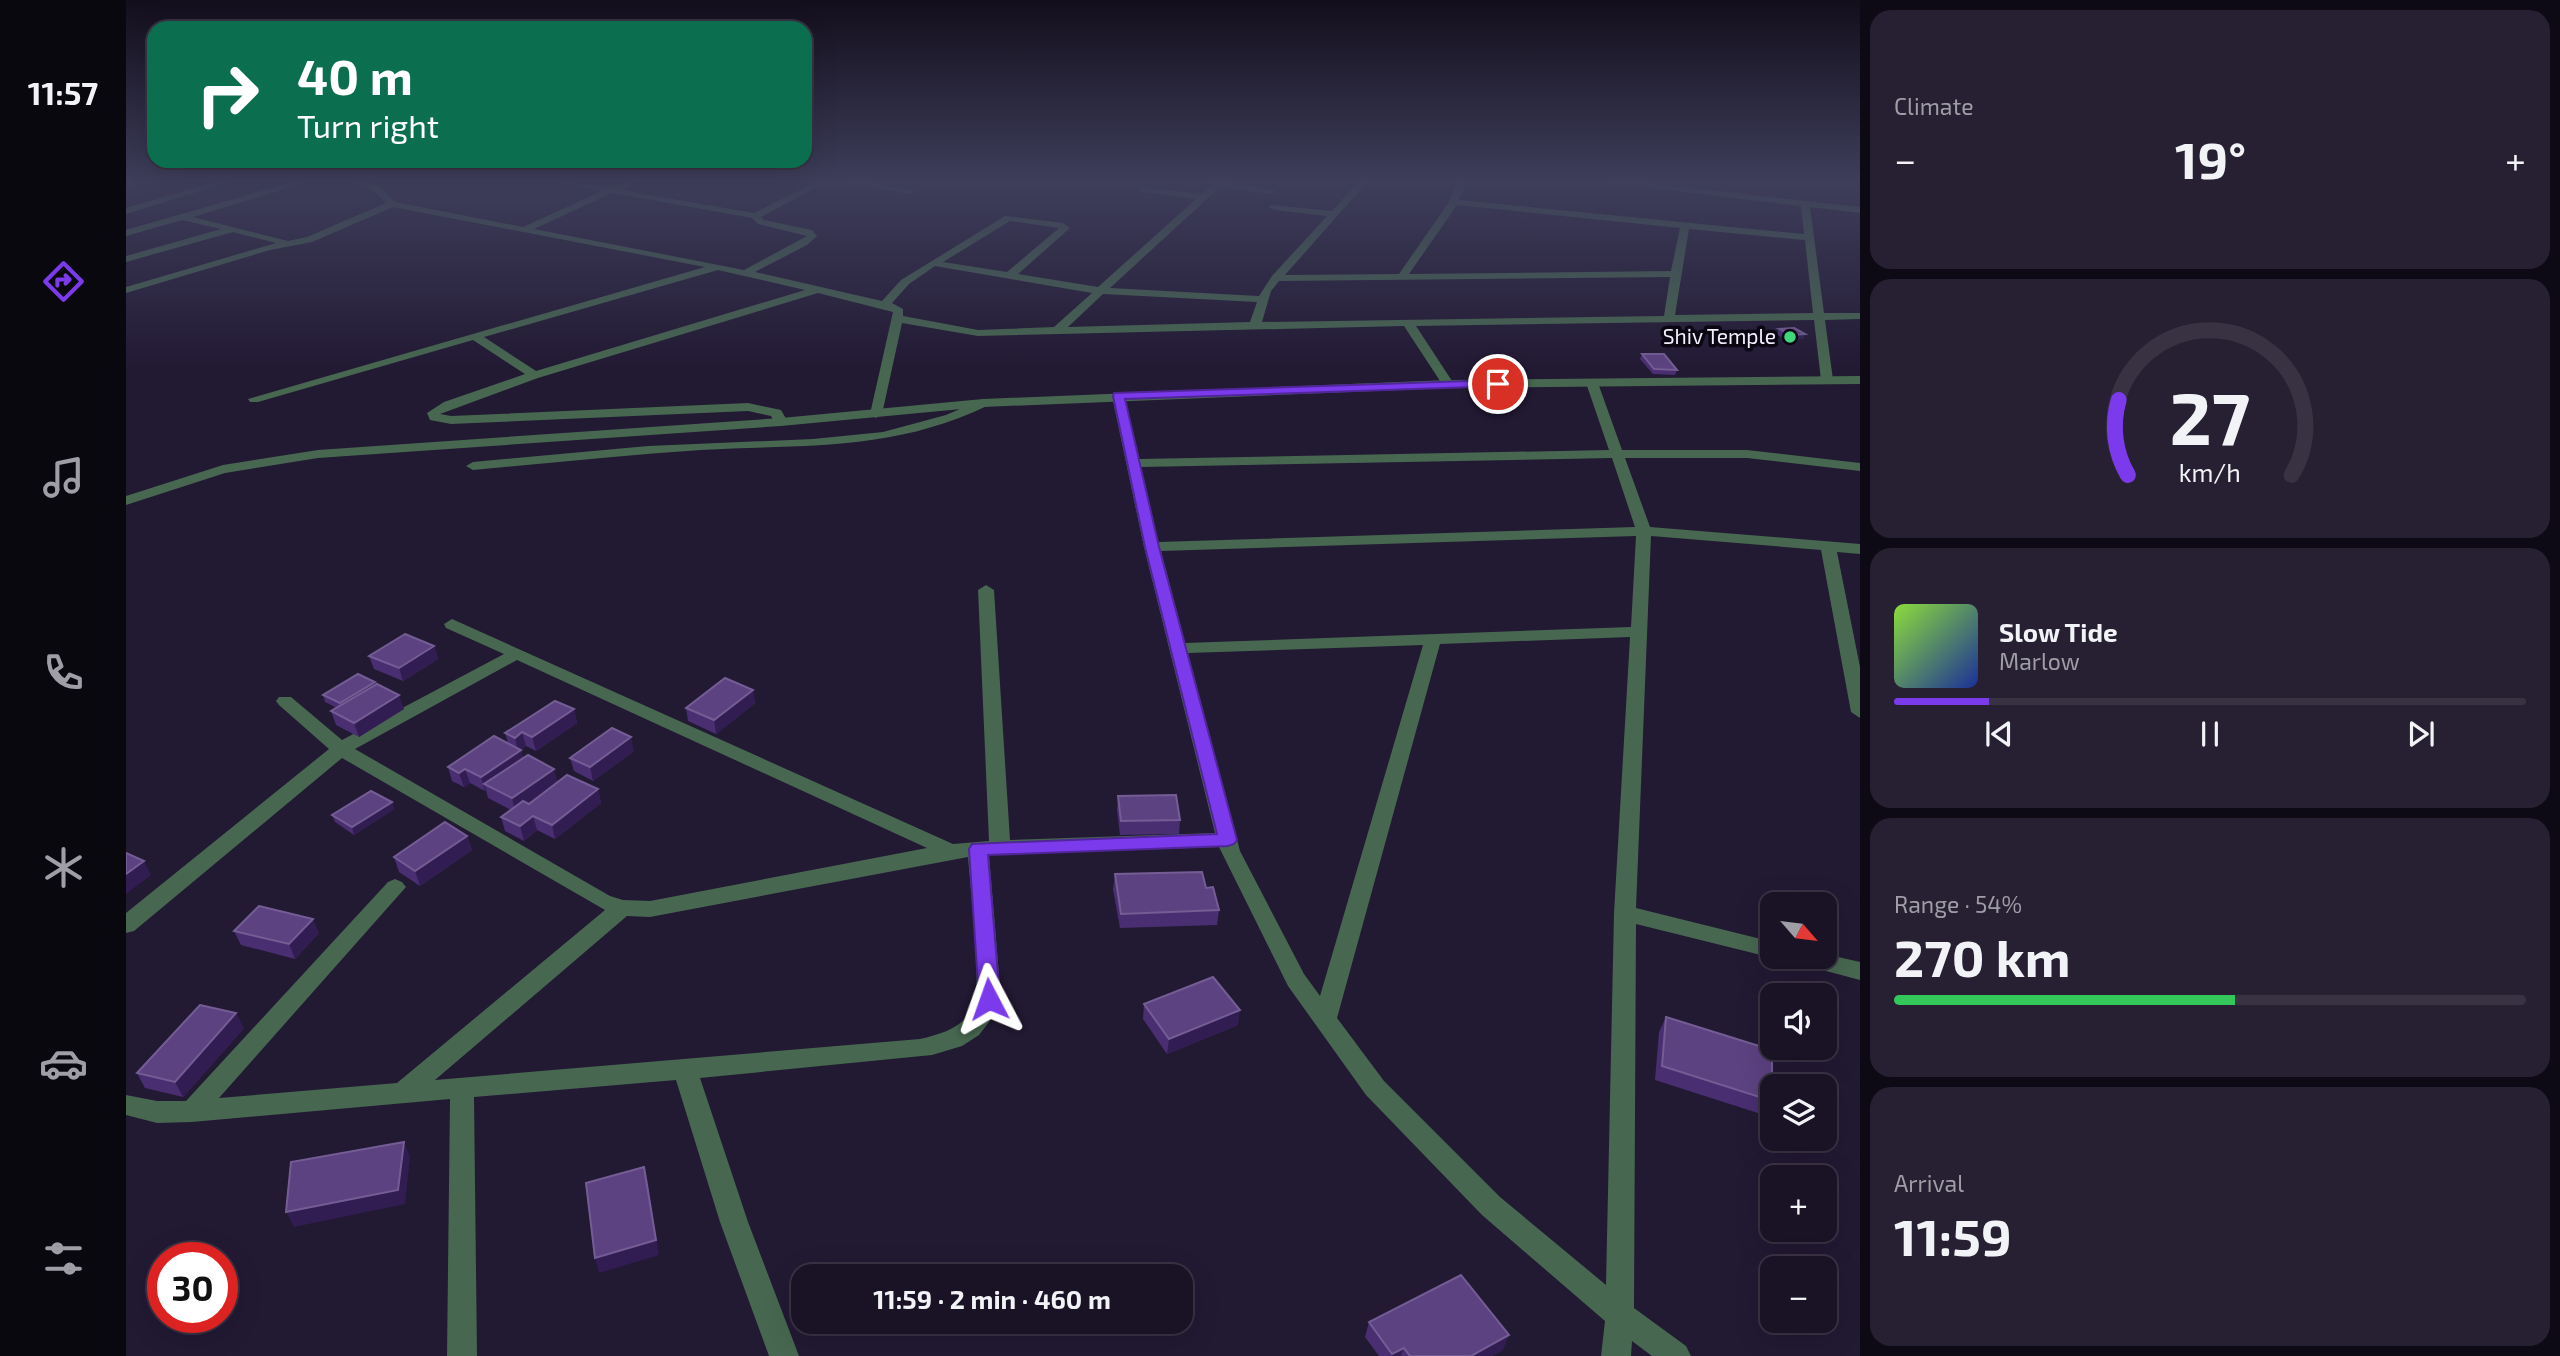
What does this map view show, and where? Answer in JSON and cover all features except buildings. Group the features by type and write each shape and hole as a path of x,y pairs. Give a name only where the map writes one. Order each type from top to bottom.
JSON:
{"street":[{"path":"126,259 181,243"},
{"path":"126,290 269,247 294,243"},
{"path":"598,243 886,303 899,311 899,318 890,346 876,414"},
{"path":"746,272 803,243"},
{"path":"886,303 905,282 966,243"},
{"path":"1009,276 1047,243"},
{"path":"1058,330 1153,243"},
{"path":"1255,325 1264,299 1276,278 1307,243"},
{"path":"1403,275 1425,243"},
{"path":"1669,318 1682,243"},
{"path":"1811,243 1827,380"},
{"path":"933,263 1101,291 1264,299"},
{"path":"254,399 718,267"},
{"path":"1276,278 1676,274"},
{"path":"781,422 776,412 769,410 723,407 452,420 435,417 433,413 447,405 534,375 817,290"},
{"path":"899,318 978,332 1860,316"},
{"path":"1408,323 1448,384"},
{"path":"475,336 534,375"},
{"path":"126,501 223,469 318,454 781,422 983,403 1448,384 1860,380"},
{"path":"1592,383 1644,531 1625,913 1620,1315 1616,1356"},
{"path":"1118,396 1152,547 1230,851 1296,981 1375,1088 1491,1206 1620,1315 1676,1356"},
{"path":"473,466 704,446 877,438 931,427 956,418 983,403"},
{"path":"1133,463 1747,454 1860,467"},
{"path":"1152,547 1644,531 1860,549"},
{"path":"1828,547 1854,647 1860,712"},
{"path":"126,1105 157,1112 192,1111 920,1049 954,1040 973,1028 983,1016 989,999 985,590"},
{"path":"452,624 951,851"},
{"path":"1178,648 1639,632"},
{"path":"1325,1020 1433,639"},
{"path":"126,925 341,749 517,653"},
{"path":"285,701 341,749 601,901 622,908 650,909 951,851 1228,840"},
{"path":"192,1111 395,887"},
{"path":"402,1093 622,908"},
{"path":"1625,913 1760,947"},
{"path":"1838,966 1860,971"},
{"path":"685,1068 734,1222 784,1356"},
{"path":"461,1356 462,1087"}],"place":[{"name":"Shiv Temple","path":"1790,337"}],"route":[{"path":"989,999 978,849 1228,840 1152,547 1118,396 1498,384"}]}
